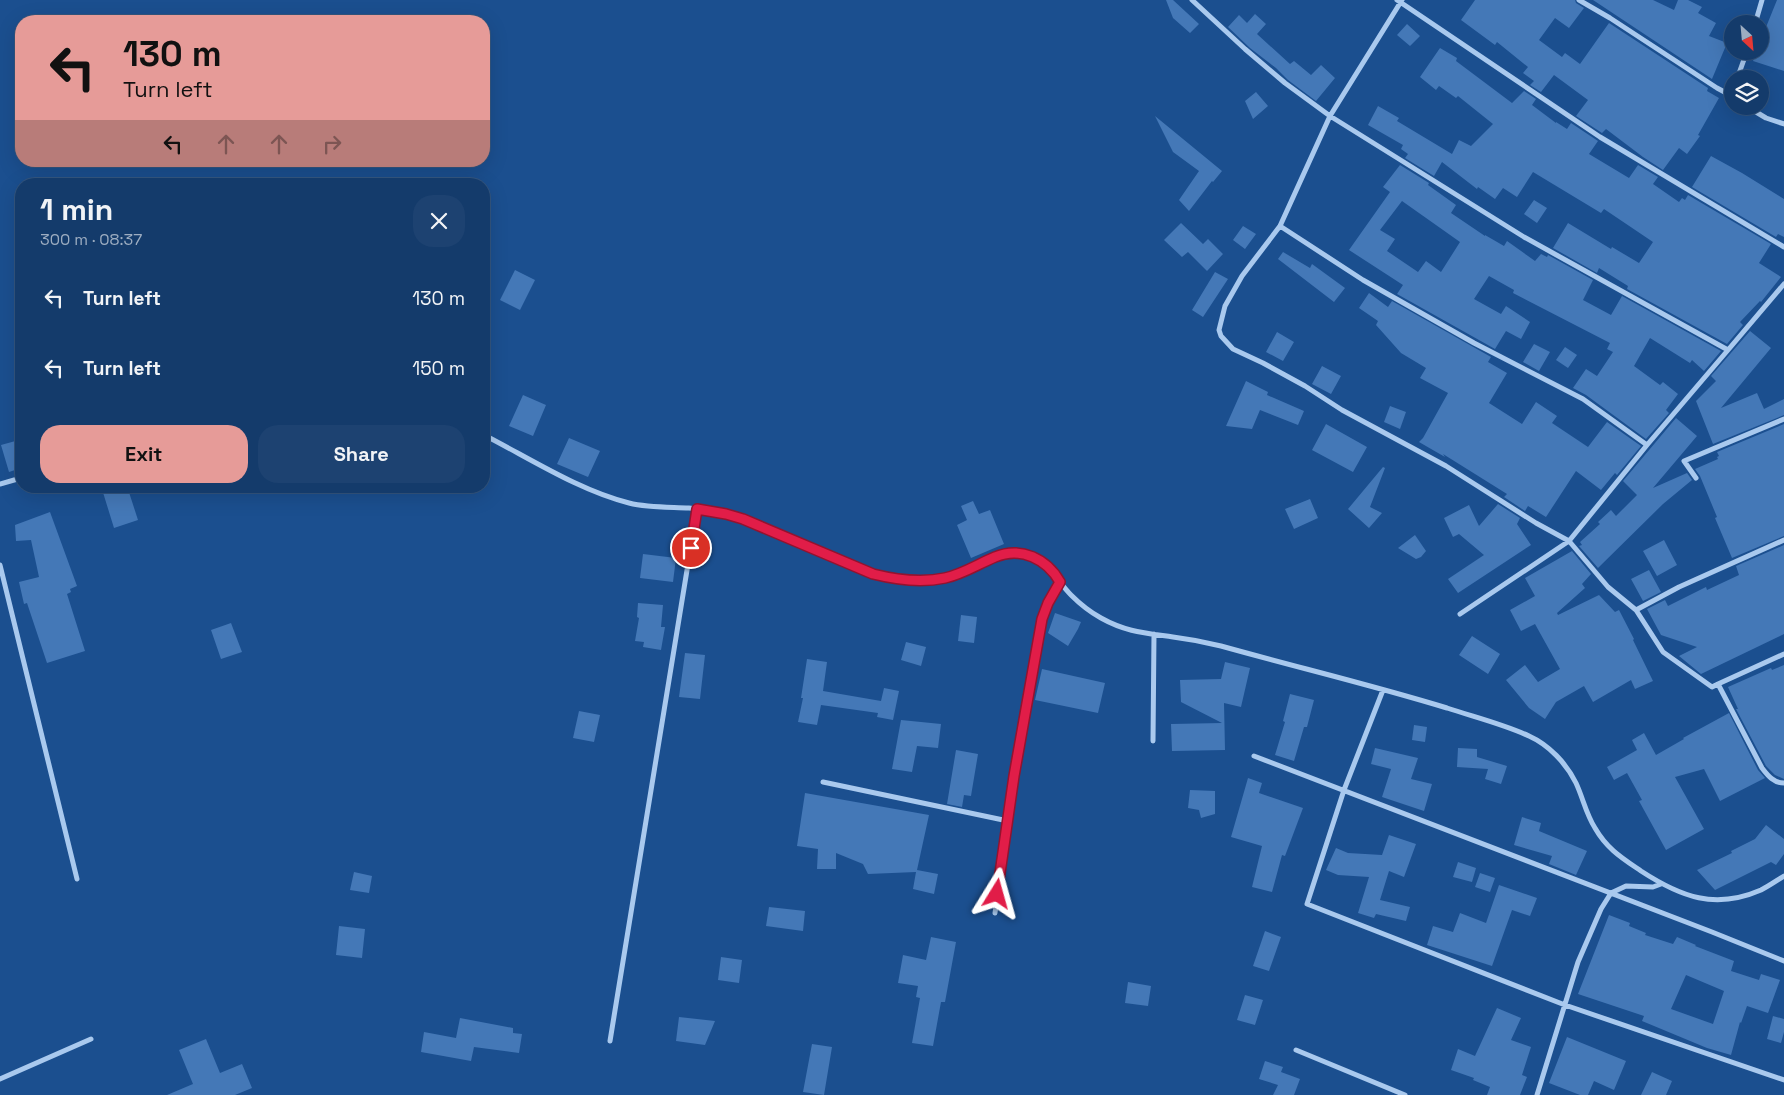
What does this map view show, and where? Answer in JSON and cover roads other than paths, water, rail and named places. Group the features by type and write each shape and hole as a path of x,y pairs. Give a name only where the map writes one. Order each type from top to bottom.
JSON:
{"street":[{"path":"1192,0 1258,61 1330,116 1524,237 1728,350"},
{"path":"1579,0 1724,91"},
{"path":"1758,15 1762,0"},
{"path":"1784,247 1600,137 1400,1 1330,116 1280,226 1242,276 1225,306 1219,330 1221,336 1233,349 1305,386 1342,410 1446,466 1536,523 1569,541 1608,587 1636,610 1663,652 1712,686 1784,654"},
{"path":"1761,115 1784,124"},
{"path":"1280,226 1363,280 1474,343 1583,399 1647,444"},
{"path":"1460,614 1569,541 1647,444 1784,284"},
{"path":"1696,478 1684,460 1784,419"},
{"path":"490,438 597,493 614,499 649,507 697,509 726,514 743,519 873,574 890,578 918,581 945,578 972,569 994,557 1004,554 1025,554 1043,562 1072,596 1100,618 1137,633 1192,639 1221,646 1472,716 1529,736 1540,742 1560,759 1569,771 1595,829 1613,853 1661,884 1686,895 1714,900 1746,895 1762,890 1784,876"},
{"path":"0,484 15,480"},
{"path":"610,1042 697,509"},
{"path":"1636,610 1679,588 1784,540"},
{"path":"0,565 78,879"},
{"path":"995,913 1014,776 1042,619 1048,603 1060,582"},
{"path":"1153,741 1154,634"},
{"path":"1718,684 1762,768 1775,781 1784,782"},
{"path":"1383,690 1344,790 1307,904 1565,1005 1784,1080"},
{"path":"1254,756 1784,961"},
{"path":"823,782 1008,820"},
{"path":"1537,1095 1578,962 1600,909 1611,893 1626,886 1653,887 1661,884"},
{"path":"0,1079 91,1039"},
{"path":"1296,1050 1405,1095"}]}
